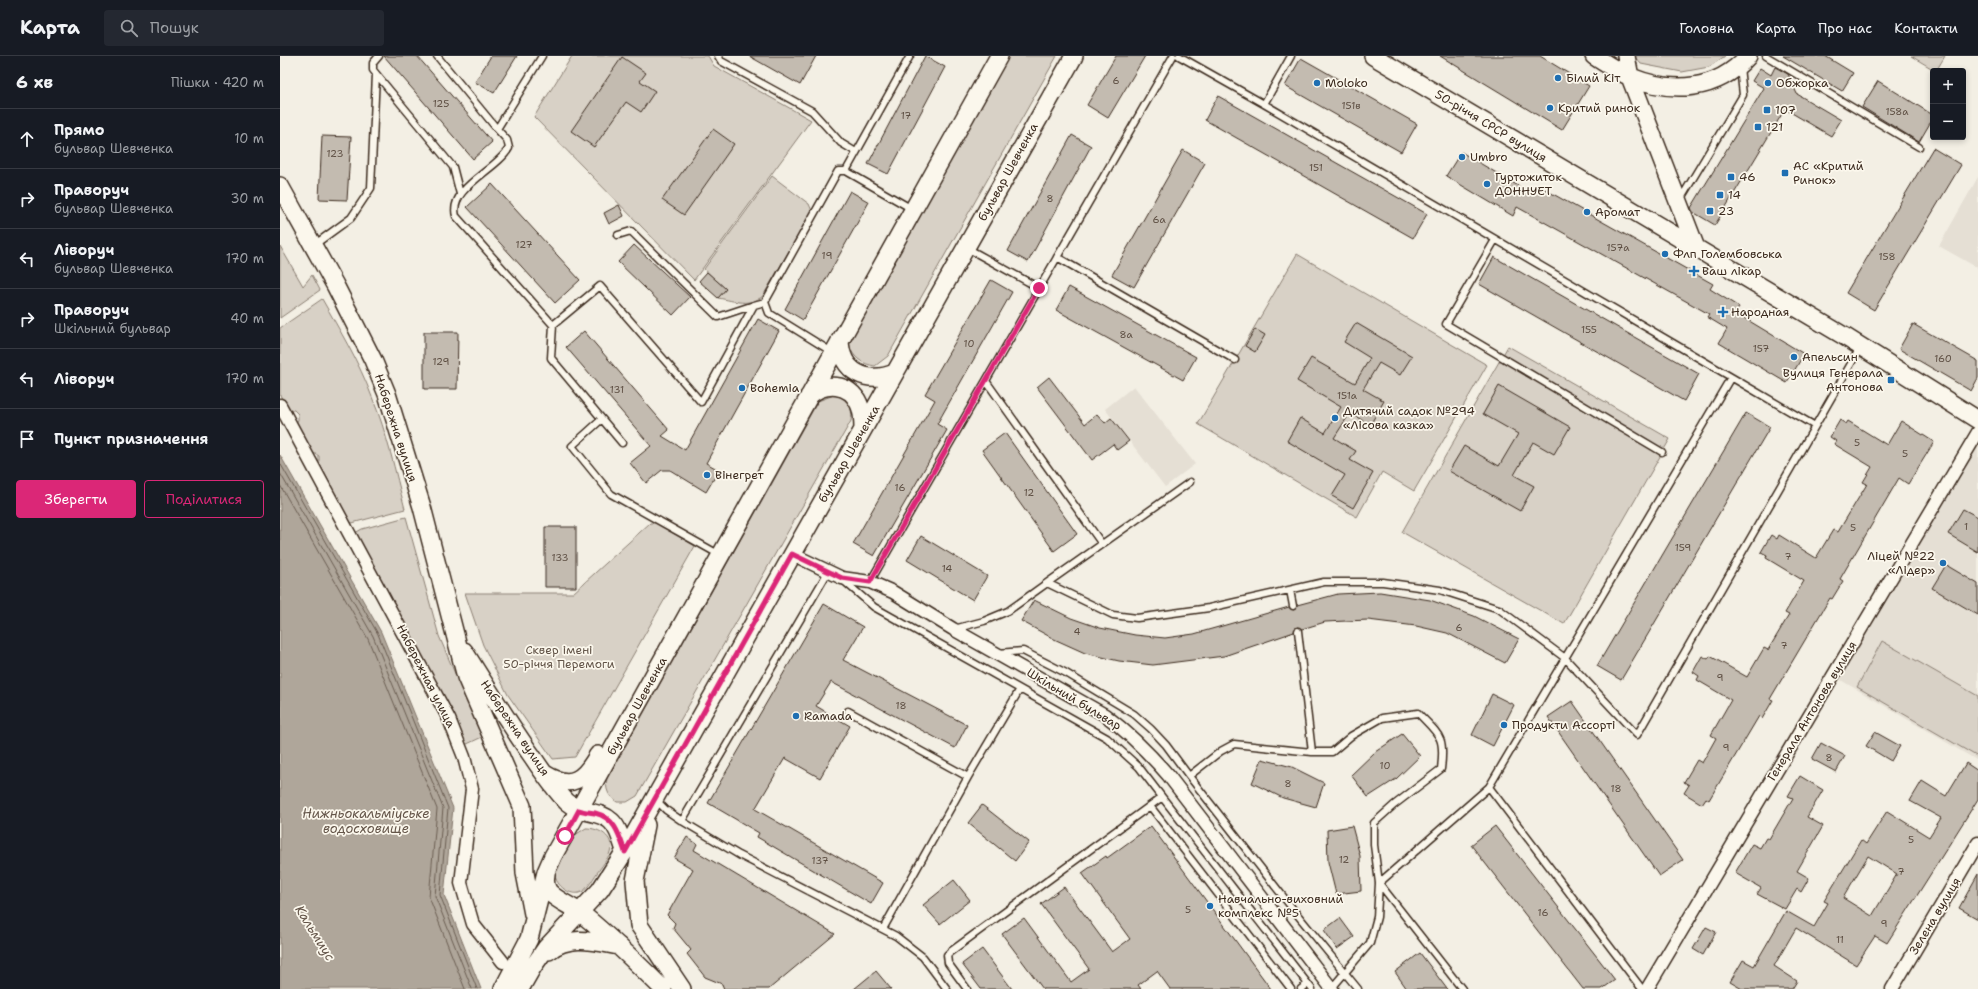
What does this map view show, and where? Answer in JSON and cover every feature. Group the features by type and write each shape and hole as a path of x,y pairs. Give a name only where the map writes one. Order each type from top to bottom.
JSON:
{"street":[{"name":"бульвар Шевченка","path":"503,989 529,940 546,872 579,810 999,56"},
{"name":"бульвар Шевченка","path":"518,963 546,948 600,890 625,852 1074,56"},
{"name":"50-річчя СРСР вулиця","path":"1373,56 1861,347 1978,420"},
{"path":"1594,56 1630,77 1658,85 1680,88 1702,84 1725,76 1744,59"},
{"path":"1626,56 1630,77 1696,248"},
{"name":"Набережна вулиця","path":"280,186 314,245 373,360 388,394 422,507 458,640 463,667 471,691 522,806 525,874 534,920"},
{"path":"837,346 857,373 873,378 883,378 895,373"},
{"path":"809,396 816,390 830,386 847,390 858,402 862,412 863,429"},
{"name":"Набережная улица","path":"280,405 449,719 464,757 472,789 461,883 474,924 518,963"},
{"name":"Генерала Антонова вулиця","path":"1646,989 1978,432"},
{"name":"Шкільний бульвар","path":"792,554 842,578 870,582 893,592 953,629 998,653 1105,715 1143,746 1168,775 1331,989"},
{"name":"Набережна вулиця","path":"458,640 514,730 544,773 567,802 579,810"},
{"path":"544,773 553,779 571,782 580,779 588,771 655,658 672,643"},
{"path":"653,803 640,852 636,881 639,925 682,989"},
{"path":"579,810 599,815 611,821 620,835 625,852"},
{"name":"Зелена вулиця","path":"1892,989 1978,843"},
{"path":"546,872 545,880 548,890 555,897 580,912 620,946 664,989"},
{"path":"518,963 569,941 583,940 620,946"},
{"name":"бульвар Шевченка","path":"518,963 520,989"}],"lane":[{"path":"379,56 371,67 453,167 460,194"},
{"path":"437,56 509,144 506,153 460,194 455,202 454,209 456,216 553,325"},
{"path":"497,129 542,56"},
{"path":"718,56 721,61 812,111 841,143 856,152"},
{"path":"846,171 910,56"},
{"path":"870,582 1173,56"},
{"path":"1178,56 1264,104 1815,426"},
{"path":"1264,104 1291,56"},
{"path":"1766,56 1918,147"},
{"path":"1679,203 1743,95 1744,59"},
{"path":"314,245 351,218 371,188 376,74"},
{"path":"618,235 631,231 718,317 765,302 838,171 846,171 914,209"},
{"path":"1495,240 1446,324 1662,452"},
{"path":"966,247 1039,288"},
{"path":"1057,257 1235,360"},
{"path":"622,443 550,358 553,325 600,286 701,402 754,305"},
{"path":"765,302 769,313 837,346"},
{"path":"1047,583 1113,615 1137,618 1209,608 1324,582 1378,582 1440,590 1499,609 1565,658 1637,735 1861,347"},
{"path":"1379,884 1489,788 1731,377"},
{"path":"986,381 1102,544"},
{"path":"602,420 572,446 611,494 721,556"},
{"path":"953,629 984,621 1008,611 1190,482"},
{"path":"682,821 828,572"},
{"path":"842,578 874,607 1107,738 1139,767 1310,986 1301,989"},
{"path":"1290,590 1293,606"},
{"path":"1298,631 1312,752"},
{"path":"998,653 1023,651 1066,673 1134,714 1161,739 1358,989"},
{"path":"883,929 968,777 1020,689"},
{"path":"848,711 968,777"},
{"path":"1189,776 1221,750 1234,744 1312,752 1332,752 1351,736 1382,718 1418,713 1441,737 1444,749 1442,769 1394,805 1374,823 1374,845 1379,884 1377,917 1370,943 1331,989"},
{"path":"1489,788 1642,989"},
{"path":"967,989 948,963 947,955 950,952 1162,797"},
{"path":"653,803 740,855 883,929 910,945 923,957 947,989"},
{"path":"1150,806 1291,989"},
{"path":"1379,884 1462,989"}],"shaded area":[{"path":"1978,177 1978,268 1939,246"},
{"path":"1134,386 1195,464 1165,487 1105,409"},
{"name":"Ліцей №22 «Лідер»","path":"1976,446 1978,447 1978,761 1839,679"}],"green space":[{"path":"572,56 708,56 714,66 811,120 694,280 534,117"},
{"path":"1009,56 1057,56 888,356 875,366 866,364 853,354 849,346 853,336"},
{"path":"1634,56 1725,56 1709,67 1682,72 1641,64"},
{"path":"1911,56 1945,56 1938,68 1931,68"},
{"path":"772,176 809,204 812,211 763,296 747,302 736,302 718,298 726,289 704,269"},
{"path":"280,246 303,286 312,275 320,290 280,318"},
{"path":"1297,254 1487,365 1414,491 1382,472 1357,517 1198,424"},
{"path":"322,299 367,384 386,438 405,509 352,523 348,522 340,505 340,498 334,493 316,465 319,461 319,456 312,452 295,424 298,420 298,414 294,410 288,410 280,395 280,328"},
{"path":"1508,346 1670,439 1564,624 1402,532"},
{"path":"834,395 843,399 849,404 851,421 637,796 627,802 617,802 608,792 606,786 607,778 818,401"},
{"path":"406,517 439,636 482,737 465,745 355,533 362,529"},
{"name":"Сквер імені 50-річчя Перемоги","path":"650,523 656,523 695,546 575,757 553,759 508,695 483,645 465,593 573,593"},
{"path":"1882,641 1978,696 1978,757 1857,687"},
{"path":"586,828 591,828 605,834 610,842 610,852 587,888 582,892 573,893 560,886 555,874 572,839 575,835"}],"water":[{"name":"Нижньокальміуське водосховище","path":"280,455 381,632 453,808 444,895 481,989 280,989"}],"building":[{"path":"384,56 417,56 492,142 473,159"},
{"path":"491,56 517,56 494,93 475,82"},
{"path":"749,56 816,56 800,85"},
{"path":"925,56 945,67 888,174 868,164"},
{"path":"1116,56 1145,56 1108,118 1087,105"},
{"name":"Критий ринок","path":"1440,56 1540,56 1589,86 1562,130"},
{"path":"1783,56 1825,56 1853,73 1842,91"},
{"path":"622,57 646,73 640,81 655,91 641,112 626,102 594,147 571,131"},
{"path":"1301,58 1417,124 1401,152 1285,86"},
{"path":"1775,67 1788,74 1797,94 1841,120 1831,136 1785,109 1715,225 1693,212 1691,208 1764,88 1752,81 1760,68 1771,75"},
{"path":"1878,81 1930,113 1930,123 1919,142 1862,107"},
{"path":"1218,96 1427,214 1413,238 1205,120"},
{"path":"713,129 734,144 684,215 662,200"},
{"path":"1072,135 1091,146 1028,262 1008,251"},
{"path":"322,136 351,137 347,200 319,199"},
{"path":"1933,148 1961,165 1874,310 1846,293"},
{"path":"1183,150 1205,163 1134,287 1112,275"},
{"path":"1461,152 1532,194 1537,185 1713,284 1710,289 1739,307 1736,313 1804,354 1787,383 1719,343 1727,329 1707,317 1709,314 1517,207 1513,216 1446,176"},
{"path":"492,184 580,280 555,303 467,207"},
{"path":"850,191 869,202 803,320 785,309"},
{"path":"619,205 624,216 609,224 604,213"},
{"path":"634,245 690,297 673,315 618,262"},
{"path":"1494,257 1699,374 1684,401 1479,284"},
{"path":"707,272 726,289 718,298 699,281"},
{"path":"991,280 1012,292 937,424 947,430 874,556 853,544 935,400 925,394"},
{"path":"1069,287 1196,357 1183,380 1056,310"},
{"path":"758,319 779,331 706,463 719,470 706,492 670,470 662,470 646,483 630,463 651,446 566,347 584,331 669,430 662,436 685,450"},
{"path":"1356,323 1412,356 1400,375 1379,363 1363,389 1384,401 1370,425 1350,413 1334,438 1356,451 1350,460 1373,473 1353,508 1332,496 1345,475 1287,441 1300,418 1325,433 1341,407 1297,381 1311,358 1355,383 1370,358 1344,342"},
{"path":"1913,324 1978,361 1978,378 1971,391 1899,349"},
{"path":"1255,329 1265,335 1255,352 1245,346"},
{"path":"424,332 458,332 457,389 424,389"},
{"path":"1049,377 1085,424 1097,414 1105,423 1111,418 1129,441 1117,450 1113,444 1092,460 1037,387"},
{"path":"1499,386 1570,427 1554,454 1533,442 1514,475 1534,486 1520,511 1449,471 1464,446 1499,466 1518,434 1483,414"},
{"path":"1746,413 1770,427 1621,680 1597,666"},
{"path":"1840,420 1846,424 1848,421 1887,445 1901,421 1934,442 1908,484 1899,478 1840,579 1843,581 1832,599 1830,598 1770,699 1773,700 1762,719 1759,716 1709,800 1706,798 1702,804 1684,793 1689,785 1684,782 1697,760 1702,763 1716,738 1711,735 1731,700 1697,680 1699,676 1693,672 1702,656 1708,659 1710,656 1747,677 1764,648 1768,650 1789,615 1785,613 1804,581 1766,558 1767,555 1761,552 1771,535 1777,539 1779,535 1816,558 1833,530 1838,532 1867,484 1863,482 1872,467 1834,444 1836,441 1830,437"},
{"path":"1005,433 1077,534 1054,551 982,450"},
{"path":"1963,509 1978,517 1978,552 1948,534"},
{"path":"545,527 576,527 576,587 545,587"},
{"path":"921,536 987,576 973,600 907,560"},
{"path":"1946,565 1978,584 1978,615 1932,588"},
{"path":"1380,592 1430,600 1474,616 1519,639 1505,663 1447,633 1416,626 1368,620 1325,622 1302,629 1297,627 1294,632 1224,656 1153,665 1119,661 1085,653 1054,639 1021,621 1034,600 1071,618 1100,628 1135,635 1165,638 1194,634 1289,607 1294,610 1297,605 1338,594"},
{"name":"Ramada","path":"824,604 863,627 843,660 967,725 955,748 831,682 816,706 850,726 820,778 785,758 755,809 883,883 871,904 757,837 759,833 708,803"},
{"path":"1492,694 1514,705 1493,746 1472,735"},
{"path":"1572,701 1683,860 1659,876 1548,717"},
{"path":"1875,732 1900,746 1891,761 1866,746"},
{"path":"1402,734 1420,756 1396,779 1368,797 1351,775 1375,752"},
{"path":"1821,743 1845,756 1836,772 1812,759"},
{"path":"1262,759 1292,767 1324,783 1316,807 1283,798 1252,783"},
{"path":"1966,763 1978,771 1978,799 1887,943 1875,936 1856,965 1796,928 1774,966 1797,981 1792,989 1742,989 1730,982 1743,960 1754,966 1786,911 1814,927 1828,903 1824,901 1861,840 1866,844 1887,811 1929,837 1941,818 1910,801 1922,781 1946,796","holes":["1868,856 1897,874 1872,916 1843,898"]},
{"path":"1800,776 1823,790 1807,817 1823,826 1797,871 1809,878 1801,892 1797,889 1785,909 1757,894 1761,888 1735,873 1752,844 1760,848 1766,838 1769,839 1793,798 1788,796"},
{"path":"982,805 1029,842 1015,861 968,823"},
{"path":"1151,826 1271,989 1170,989 1157,971 1138,985 1141,989 1043,989 1002,934 1024,918 1071,982 1089,969 1041,904 1064,887 1112,952 1130,939 1082,873 1106,856 1107,858"},
{"path":"1352,826 1360,856 1361,891 1336,894 1328,862 1327,830"},
{"path":"1495,826 1615,980 1602,989 1583,989 1471,845"},
{"path":"687,837 697,844 694,850 835,934 769,989 724,989 722,984 705,977 687,954 691,950 673,928 675,923 667,915 693,869 674,858"},
{"path":"1978,874 1978,919 1959,908"},
{"path":"954,880 970,900 940,924 923,905"},
{"path":"1340,918 1354,937 1337,949 1324,930"},
{"path":"1706,927 1716,932 1703,955 1693,949"},
{"path":"982,949 1012,989 981,989 962,964"},
{"path":"1420,953 1447,989 1407,989 1395,972"},
{"path":"876,971 891,989 854,989"}],"place":[{"name":"Білий Кіт","path":"1558,78"},
{"name":"Moloko","path":"1317,83"},
{"name":"Обжорка","path":"1768,83"},
{"name":"Критий ринок","path":"1550,108"},
{"name":"107","path":"1767,110"},
{"name":"121","path":"1758,127"},
{"name":"Umbro","path":"1462,157"},
{"name":"АС «Критий Ринок»","path":"1785,173"},
{"name":"46","path":"1731,177"},
{"name":"Гуртожиток ДОННУЕТ","path":"1487,184"},
{"name":"14","path":"1720,195"},
{"name":"23","path":"1710,211"},
{"name":"Аромат","path":"1587,212"},
{"name":"Флп Голембовська","path":"1665,254"},
{"name":"Ваш лікар","path":"1694,271"},
{"name":"Народная","path":"1723,312"},
{"name":"Апельсин","path":"1794,357"},
{"name":"Вулиця Генерала Антонова","path":"1891,380"},
{"name":"Bohemia","path":"742,388"},
{"name":"Дитячий садок №294 «Лісова казка»","path":"1335,418"},
{"name":"Вінегрет","path":"707,475"},
{"name":"Ліцей №22 «Лідер»","path":"1943,563"},
{"name":"Ramada","path":"796,716"},
{"name":"Продукти Ассорті","path":"1504,725"},
{"name":"Навчально-виховний комплекс №5","path":"1210,906"}],"route":[{"path":"565,836 579,810 587,813 595,813 603,816 616,826 625,852 792,554 842,578 870,582 1039,288"}],"water label":[{"name":"Кальмиус","path":"315,933"}]}
